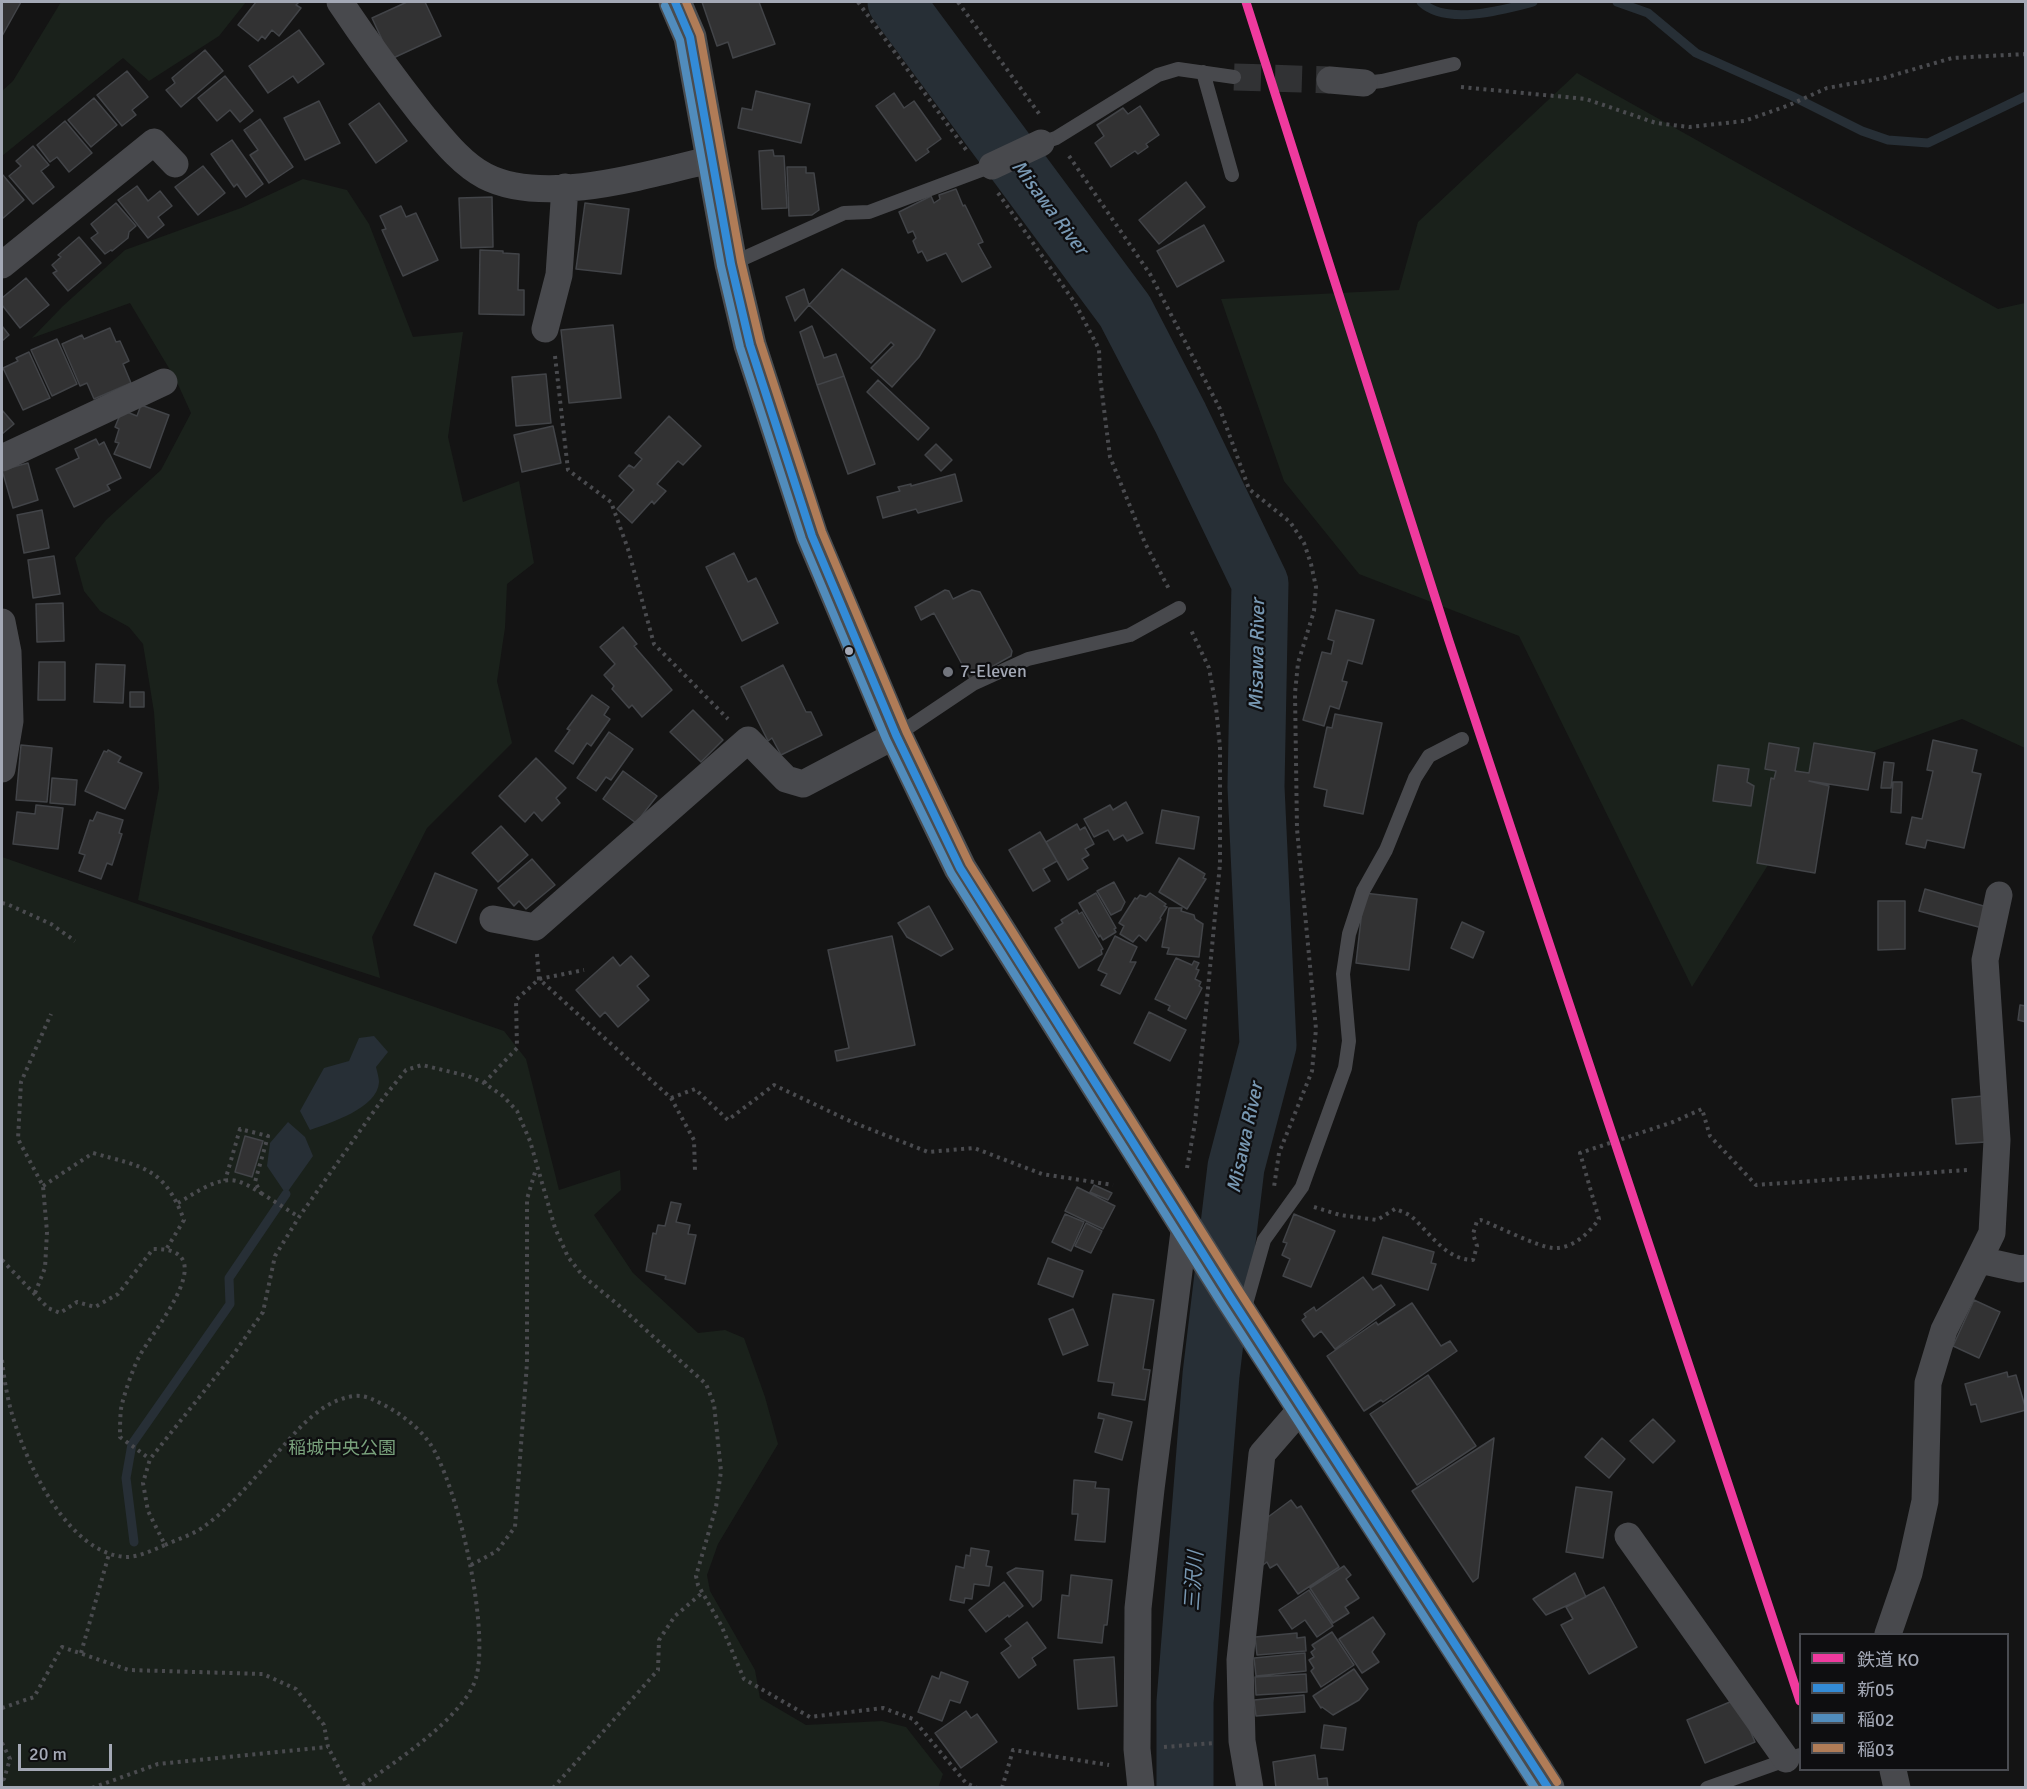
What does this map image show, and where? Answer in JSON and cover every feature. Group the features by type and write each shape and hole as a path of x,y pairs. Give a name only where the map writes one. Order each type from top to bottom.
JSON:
{"main road":[{"path":"675,2 690,38 731,264 750,345 812,536 896,735 960,868 1236,1306 1548,1788"}],"street":[{"path":"339,2 394,80 443,140 460,158 484,176 528,188 607,184 713,159"},
{"path":"1330,80 1364,83"},
{"path":"986,168 1048,141"},
{"path":"2,265 154,142 175,164"},
{"path":"545,329 560,275 565,187"},
{"path":"2,458 164,382"},
{"path":"2,622 8,652 10,721 2,769"},
{"path":"494,919 535,927 748,740 786,779 803,784 896,735"},
{"path":"1889,1633 1909,1573 1925,1501 1928,1383 1944,1329 1992,1233 1997,1140 1985,960 1999,895"},
{"path":"1139,1772 1138,1608 1182,1220"},
{"path":"1980,1260 2024,1275"},
{"path":"1250,1788 1242,1741 1240,1660 1262,1454 1302,1408"},
{"path":"1628,1536 1793,1757"},
{"path":"1893,1771 1897,1788"}],"lane":[{"path":"1364,83 1454,64"},
{"path":"1048,141 1158,75 1178,69 1234,77"},
{"path":"1203,72 1232,175"},
{"path":"731,264 844,213 869,212 986,168"},
{"path":"896,735 973,684 1028,659 1130,635 1179,608"},
{"path":"1236,1306 1264,1240 1295,1200 1302,1187 1345,1068 1349,1041 1343,974 1348,934 1363,891 1386,850 1415,778 1429,756 1462,739"},
{"path":"1707,1788 1793,1757"}],"path":[{"path":"858,2 986,168 1075,303 1098,348 1110,457 1125,489 1145,543 1209,668 1220,747 1220,864 1195,1123 1182,1220"},
{"path":"958,2 1048,141 1150,274 1220,409 1249,489 1290,522 1304,543 1311,564 1316,587 1314,612 1298,663 1295,693 1297,829 1316,1029 1312,1071 1279,1154 1264,1240"},
{"path":"1455,86 1586,99 1656,123 1689,127 1744,121 1827,88 1884,78 1952,58 2025,54"},
{"path":"545,329 552,336 568,470 611,502 628,549 654,644 748,740"},
{"path":"2,903 51,924 75,941"},
{"path":"484,1083 517,1048 516,1000 539,979 584,970"},
{"path":"539,979 671,1098 694,1140 695,1171"},
{"path":"34,1293 45,1268 47,1232 43,1186 18,1139 21,1082 51,1014"},
{"path":"165,1545 148,1511 146,1502 143,1483 150,1459 233,1355 263,1312 275,1256 299,1217 377,1106 406,1070 422,1065 468,1076 484,1083 503,1096 517,1111 530,1141 555,1228 568,1257 583,1276 706,1384 714,1404 721,1471 716,1507 696,1576 702,1593 721,1624 744,1679 810,1717 884,1708 913,1719 966,1783 976,1788"},
{"path":"671,1098 695,1089 728,1120 774,1085 852,1122 928,1152 974,1148 1042,1174 1113,1185"},
{"path":"1295,1200 1340,1215 1377,1220 1395,1209 1410,1215 1430,1237 1461,1260 1473,1260 1477,1246 1473,1234 1477,1221 1481,1220 1552,1248 1569,1245 1590,1232 1599,1219 1580,1153 1673,1122 1702,1109 1710,1136 1756,1185 1995,1168"},
{"path":"225,1181 240,1129 268,1136 255,1182 261,1193"},
{"path":"43,1186 93,1153 151,1171 171,1191 184,1220 167,1248"},
{"path":"471,1565 497,1551 515,1527 528,1364 527,1199 536,1167"},
{"path":"178,1203 216,1182 238,1180 299,1217"},
{"path":"2,1260 48,1308 60,1313 77,1302 95,1307 118,1294 153,1249 167,1248 182,1257 186,1268 182,1288 138,1358 121,1409 120,1437 150,1459"},
{"path":"2,1360 12,1415 30,1460 52,1502 66,1523 86,1542 109,1554 128,1557 165,1545 205,1527 319,1410 339,1400 355,1396 369,1397 394,1410 417,1427 430,1443 452,1494 471,1565 480,1641 476,1679 465,1699 450,1717 358,1788"},
{"path":"81,1653 109,1554"},
{"path":"553,1788 658,1670 659,1640 675,1616 702,1593"},
{"path":"2,1708 34,1697 62,1647 129,1670 263,1674 296,1689 324,1725 328,1748 349,1788"},
{"path":"2,1743 10,1759 2,1780"},
{"path":"1002,1788 1013,1750 1139,1772 1221,1743"},
{"path":"92,1788 158,1764 328,1748"}],"green space":[{"path":"61,2 246,2 219,36 149,81 123,58 2,156 2,91 13,81"},
{"path":"1577,73 1998,309 2025,303 2025,748 1962,719 1829,767 1692,987 1519,636 1359,574 1284,481 1221,299 1399,290 1418,222"},
{"path":"303,179 347,190 369,224 413,337 463,332 448,437 463,502 519,481 534,563 507,584 505,628 497,681 512,743 427,828 372,937 380,978 138,900 159,788 154,712 143,644 129,627 100,611 84,591 75,558 106,520 161,470 191,413 176,380 130,303 32,338 63,306 125,250 241,208"},
{"name":"稲城中央公園","path":"2,857 504,1031 526,1059 559,1190 620,1170 621,1190 594,1215 633,1273 698,1333 725,1330 744,1338 765,1397 778,1444 718,1544 707,1575 710,1591 755,1670 760,1698 806,1725 882,1721 906,1727 943,1774 938,1788 2,1788"}],"shaded area":[{"path":"374,1036 388,1052 376,1067 379,1082 377,1091 362,1107 352,1113 310,1130 300,1111 324,1068 349,1061 359,1038"},
{"path":"288,1122 305,1137 313,1156 286,1194 267,1166 270,1143"}],"building":[{"path":"2,2 21,2 2,36"},
{"path":"256,2 299,2 296,5 301,8 279,36 272,30 265,39 262,36 258,41 238,25"},
{"path":"407,2 425,2 441,36 391,59 372,18"},
{"path":"702,2 759,2 775,44 733,58 728,42 717,46"},
{"path":"299,30 324,64 298,83 293,76 268,93 249,66"},
{"path":"205,50 223,71 181,107 166,90 175,83 172,78"},
{"path":"127,71 148,97 132,110 136,115 122,126 97,95"},
{"path":"225,76 253,111 240,122 230,110 217,121 198,98"},
{"path":"756,91 810,104 801,143 738,128 742,108 752,110"},
{"path":"894,93 904,108 914,101 941,139 927,149 929,152 916,161 876,106"},
{"path":"94,98 117,125 91,147 68,120"},
{"path":"319,101 340,143 305,160 284,118"},
{"path":"379,103 407,141 376,163 349,124"},
{"path":"1140,106 1159,135 1146,144 1148,147 1138,154 1135,151 1111,167 1095,143 1104,136 1097,125 1123,108 1128,114"},
{"path":"260,119 293,167 269,183 250,155 258,150 244,130"},
{"path":"65,121 92,153 69,172 57,157 50,162 37,145"},
{"path":"232,140 263,184 246,197 237,184 234,187 211,154"},
{"path":"33,146 49,165 41,171 54,187 33,204 9,176 21,166 16,161"},
{"path":"773,150 774,156 784,156 787,208 762,209 759,151"},
{"path":"203,166 225,193 198,215 175,187"},
{"path":"787,167 806,167 806,173 814,173 819,210 812,215 789,216"},
{"path":"2,174 24,200 2,219"},
{"path":"1186,182 1205,207 1159,244 1139,220"},
{"path":"137,186 148,201 160,191 172,206 158,217 164,225 148,238 118,200"},
{"path":"956,189 983,242 978,244 991,267 962,282 946,253 927,261 922,251 918,253 913,241 916,238 913,231 908,233 899,212 931,196 934,203 940,199 939,195"},
{"path":"492,197 493,247 461,248 459,198"},
{"path":"116,203 136,226 129,232 128,238 105,254 91,238 98,233 91,224"},
{"path":"585,203 629,209 621,274 576,269"},
{"path":"401,206 406,217 416,213 438,260 403,276 382,230 386,229 380,216"},
{"path":"1204,225 1224,261 1177,287 1157,251"},
{"path":"79,237 101,263 68,291 53,273 57,271 52,265 61,257 58,255"},
{"path":"480,250 519,254 518,290 524,290 524,315 479,314"},
{"path":"842,269 935,330 919,357 892,387 871,368 894,345 891,342 871,363 809,305"},
{"path":"26,278 49,305 20,328 2,305 2,298"},
{"path":"804,289 809,305 795,321 786,297"},
{"path":"613,325 621,398 569,403 561,330"},
{"path":"2,326 9,335 2,341"},
{"path":"812,326 824,358 836,354 844,376 817,385 800,332"},
{"path":"110,328 116,342 120,341 129,361 123,364 131,383 94,399 87,383 80,386 62,344 82,335 84,339"},
{"path":"57,339 77,384 52,396 31,350"},
{"path":"29,352 50,398 23,410 3,368 18,361 16,358"},
{"path":"546,374 551,423 516,426 512,377"},
{"path":"844,376 875,464 848,474 817,385"},
{"path":"878,380 929,428 918,440 867,392"},
{"path":"141,405 169,415 150,468 114,454 119,443 115,442 119,429 115,427 122,410 137,416"},
{"path":"2,410 14,424 2,434"},
{"path":"669,416 701,446 683,465 678,461 657,484 666,491 654,504 652,501 632,523 617,509 634,490 619,476 629,465 634,468 642,459 635,453"},
{"path":"553,426 561,463 522,472 514,435"},
{"path":"96,439 99,445 104,442 121,478 107,485 110,490 74,507 56,469 79,458 75,449"},
{"path":"936,444 952,460 941,471 925,455"},
{"path":"28,463 38,500 13,508 2,470"},
{"path":"955,474 962,501 918,513 916,509 883,518 877,497 900,491 898,487 911,484 911,486"},
{"path":"42,510 49,548 24,553 17,515"},
{"path":"734,553 748,582 756,578 778,623 742,641 706,567"},
{"path":"54,556 60,594 33,598 28,560"},
{"path":"945,590 949,591 953,599 972,590 980,592 1012,651 1011,656 970,679 934,613 921,620 915,607"},
{"path":"63,603 64,641 37,642 36,604"},
{"path":"1336,610 1374,620 1362,664 1348,660 1342,681 1347,682 1339,709 1330,706 1324,726 1303,720 1322,652 1331,654 1334,641 1328,639"},
{"path":"623,627 637,644 634,646 672,690 642,717 632,705 629,708 612,689 614,686 604,675 615,664 600,647"},
{"path":"39,662 65,662 65,700 38,700"},
{"path":"96,664 125,665 123,703 94,702"},
{"path":"783,665 806,712 811,712 822,735 781,755 772,738 768,741 741,687"},
{"path":"130,692 144,692 144,707 130,707"},
{"path":"592,695 609,707 604,715 610,719 591,746 587,743 573,764 555,751 570,730 567,729"},
{"path":"693,710 723,740 701,762 670,732"},
{"path":"1335,714 1382,723 1363,814 1324,806 1327,790 1314,787 1327,727 1332,728"},
{"path":"609,732 633,749 611,780 606,777 596,791 577,778"},
{"path":"1933,740 1977,750 1972,772 1981,774 1964,848 1927,840 1925,848 1906,844 1912,817 1922,819 1933,771 1927,770"},
{"path":"1769,743 1799,748 1795,771 1809,773 1814,743 1875,753 1868,790 1809,781 1829,786 1815,873 1757,863 1771,778 1774,779 1776,771 1765,769"},
{"path":"21,745 52,748 47,802 16,800"},
{"path":"108,750 121,757 118,762 142,773 125,809 85,791 104,751"},
{"path":"536,758 566,788 556,798 560,803 542,821 534,812 525,822 499,796"},
{"path":"1884,762 1894,763 1891,788 1881,788"},
{"path":"1718,765 1749,769 1747,782 1754,786 1751,806 1713,801"},
{"path":"623,771 657,796 636,823 603,799"},
{"path":"52,778 77,780 75,805 50,803"},
{"path":"1893,782 1902,782 1901,813 1891,812"},
{"path":"1126,802 1143,833 1127,841 1123,835 1114,840 1108,830 1094,837 1084,819 1110,805 1113,810"},
{"path":"36,805 63,808 58,849 13,844 17,812 35,814"},
{"path":"1162,810 1199,817 1194,849 1156,843"},
{"path":"97,812 123,820 119,833 122,834 112,865 107,863 101,879 79,871 85,855 79,853 90,820 93,821"},
{"path":"1077,824 1080,830 1085,827 1094,844 1085,849 1089,855 1082,859 1088,868 1068,880 1046,842"},
{"path":"501,826 528,855 498,882 472,853"},
{"path":"1040,832 1057,861 1043,869 1050,881 1033,891 1009,850"},
{"path":"1179,858 1205,874 1203,878 1206,879 1187,909 1159,892"},
{"path":"532,859 555,885 526,909 519,901 514,906 498,888"},
{"path":"435,873 477,890 456,943 414,925"},
{"path":"1114,882 1125,902 1121,910 1111,915 1097,891"},
{"path":"1925,889 1987,907 1982,928 1919,911"},
{"path":"1096,893 1116,928 1114,929 1116,932 1103,940 1079,903"},
{"path":"1150,893 1167,907 1146,941 1139,935 1133,942 1120,934 1124,926 1119,923 1135,898 1137,899 1140,895 1146,897"},
{"path":"1364,893 1417,899 1409,970 1356,963"},
{"path":"1878,901 1905,901 1905,949 1878,950"},
{"path":"929,906 953,949 941,956 907,937 898,923"},
{"path":"1169,908 1182,908 1181,911 1194,915 1195,919 1203,924 1199,957 1167,954 1169,948 1162,947"},
{"path":"1077,910 1079,914 1082,912 1103,949 1102,954 1079,968 1055,928 1063,923 1061,920"},
{"path":"1462,922 1484,932 1473,958 1451,948"},
{"path":"892,936 915,1045 837,1061 835,1051 849,1048 828,950"},
{"path":"1115,936 1137,947 1130,962 1136,962 1120,994 1101,985 1107,974 1098,970"},
{"path":"631,956 649,976 637,986 649,1000 618,1027 605,1012 600,1017 576,990 613,957 620,966"},
{"path":"1176,958 1192,965 1194,961 1199,963 1195,979 1201,982 1199,986 1202,988 1186,1019 1168,1010 1170,1006 1155,999"},
{"path":"2020,1005 2026,1006 2026,1022 2018,1020"},
{"path":"1149,1012 1186,1030 1170,1061 1134,1043"},
{"path":"1983,1096 1986,1142 1956,1144 1952,1099"},
{"path":"245,1136 263,1141 252,1177 235,1172"},
{"path":"1094,1185 1112,1193 1108,1200 1090,1192"},
{"path":"1077,1187 1115,1206 1103,1229 1065,1211"},
{"path":"671,1202 681,1204 676,1222 690,1225 688,1234 696,1235 685,1284 646,1271 653,1233 656,1234 658,1225 665,1226"},
{"path":"1065,1214 1084,1222 1071,1251 1052,1242"},
{"path":"1294,1214 1335,1231 1311,1287 1283,1276 1290,1259 1282,1255 1287,1243 1283,1242"},
{"path":"1086,1223 1102,1231 1091,1253 1075,1246"},
{"path":"1383,1237 1434,1252 1431,1263 1436,1264 1428,1290 1372,1274"},
{"path":"1048,1258 1083,1271 1073,1297 1038,1284"},
{"path":"1363,1277 1373,1290 1381,1285 1395,1305 1335,1349 1321,1331 1314,1337 1302,1320 1306,1317 1304,1314 1314,1307 1316,1311"},
{"path":"1113,1294 1154,1300 1143,1369 1150,1370 1145,1400 1112,1395 1114,1383 1098,1381"},
{"path":"1974,1300 2000,1312 1979,1358 1953,1346"},
{"path":"1412,1303 1441,1346 1450,1341 1457,1351 1383,1402 1381,1400 1364,1411 1327,1356 1376,1322 1378,1325"},
{"path":"1073,1309 1088,1345 1063,1355 1049,1319"},
{"path":"2007,1372 2008,1377 2016,1375 2026,1410 1981,1422 1976,1404 1971,1405 1965,1384"},
{"path":"1428,1375 1476,1446 1417,1485 1370,1414"},
{"path":"1099,1413 1132,1422 1122,1460 1095,1452 1104,1419 1098,1418"},
{"path":"1653,1419 1675,1441 1653,1463 1630,1441"},
{"path":"1494,1438 1478,1578 1473,1582 1412,1491"},
{"path":"1602,1438 1625,1459 1609,1478 1585,1457"},
{"path":"1074,1480 1096,1482 1095,1488 1109,1489 1105,1542 1075,1540 1078,1514 1072,1514"},
{"path":"1576,1487 1612,1492 1603,1558 1566,1552"},
{"path":"1291,1500 1297,1508 1301,1506 1339,1567 1298,1594 1277,1564 1270,1568 1267,1562 1263,1565 1268,1517"},
{"path":"971,1548 989,1551 986,1566 992,1567 989,1586 974,1584 972,1599 965,1598 964,1603 950,1600 956,1566 964,1568 966,1555 970,1556"},
{"path":"1344,1566 1351,1575 1346,1579 1359,1598 1345,1607 1349,1613 1333,1623 1310,1588"},
{"path":"1016,1568 1043,1571 1041,1600 1033,1607 1007,1573"},
{"path":"1575,1573 1586,1597 1546,1615 1533,1599"},
{"path":"1071,1575 1112,1580 1107,1625 1104,1625 1102,1643 1058,1638 1062,1595 1069,1596"},
{"path":"1004,1582 1023,1606 986,1632 969,1610"},
{"path":"1604,1587 1637,1647 1589,1674 1561,1625 1573,1619 1566,1607"},
{"path":"1309,1590 1333,1626 1317,1637 1305,1620 1292,1629 1279,1610"},
{"path":"1373,1617 1385,1634 1372,1652 1379,1662 1362,1673 1339,1639"},
{"path":"1027,1622 1046,1648 1032,1658 1036,1665 1019,1678 1001,1653 1011,1646 1005,1639"},
{"path":"1332,1632 1354,1665 1321,1687 1311,1671 1314,1668 1309,1660 1314,1657 1311,1652 1315,1649 1312,1645"},
{"path":"1297,1633 1297,1638 1305,1637 1306,1651 1257,1655 1255,1637"},
{"path":"1305,1653 1306,1671 1256,1676 1254,1658"},
{"path":"1114,1657 1117,1706 1078,1709 1074,1660"},
{"path":"1354,1669 1368,1689 1359,1700 1333,1715 1321,1708 1313,1696"},
{"path":"941,1672 968,1682 960,1703 950,1700 942,1721 918,1712 932,1676 939,1679"},
{"path":"1306,1674 1307,1692 1256,1695 1255,1677"},
{"path":"1304,1695 1305,1712 1256,1716 1254,1700"},
{"path":"1737,1699 1755,1742 1705,1763 1687,1720"},
{"path":"966,1711 971,1718 977,1714 997,1742 961,1768 935,1733"},
{"path":"1324,1725 1346,1728 1343,1750 1321,1748"},
{"path":"1315,1755 1318,1779 1327,1778 1328,1788 1276,1788 1273,1762"}],"waterway":[{"name":"Misawa River","path":"896,2 1125,311 1180,417 1260,583 1256,787 1268,1045 1236,1167 1211,1375 1185,1702 1185,1788"},
{"path":"1421,2 1432,9 1460,15 1491,12 1533,2"},
{"path":"1617,2 1648,13 1696,53 1792,96 1862,131 1888,140 1928,143 2026,96"},
{"path":"134,1542 126,1478 132,1444 230,1304 229,1278 286,1194"}],"tunnel":[{"path":"1234,77 1330,80"}],"rail line":[{"name":"KO","path":"1246,2 1449,641 1799,1698"}],"transit line":[{"name":"新05","path":"675,2 690,37 731,264 750,345 812,536 896,735 960,868 1229,1295 1548,1788"},
{"name":"稲03","path":"686,2 700,35 741,262 760,342 822,532 906,731 969,863 1238,1289 1557,1782"},
{"name":"稲02","path":"665,6 680,40 721,266 740,347 802,539 886,739 951,873 1220,1301 1535,1788"}],"place":[{"name":"7-Eleven","path":"948,672"}],"water label":[{"name":"三沢川","path":"1195,1581"}]}
